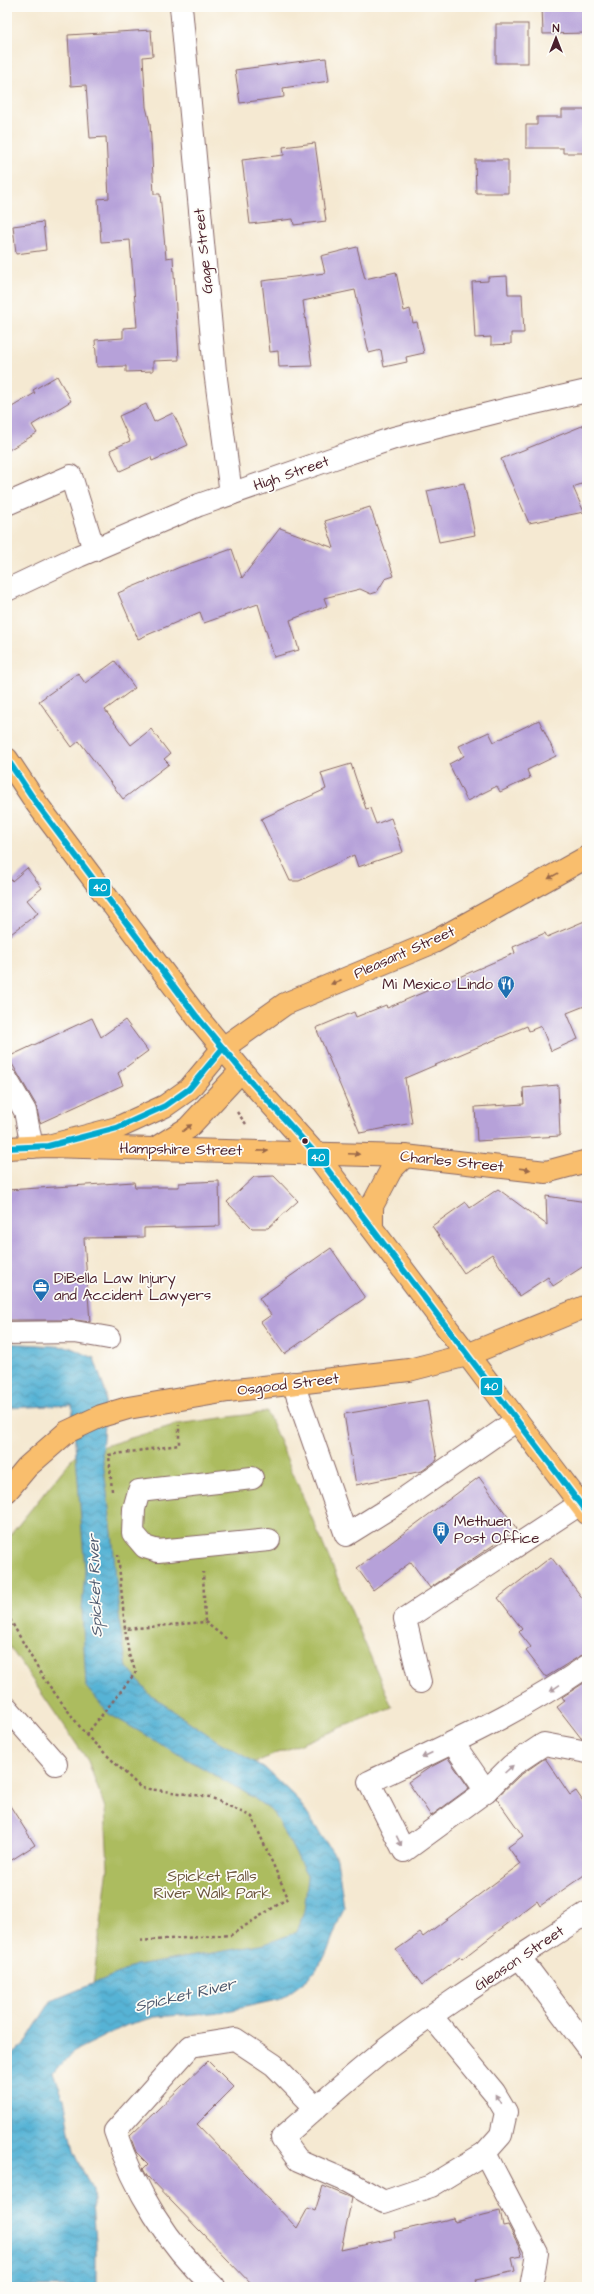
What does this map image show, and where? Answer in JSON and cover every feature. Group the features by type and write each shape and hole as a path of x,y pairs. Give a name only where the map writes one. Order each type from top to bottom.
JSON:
{"main road":[{"path":"7,759 37,804 223,1048 241,1071 315,1153 584,1508"},
{"name":"Pleasant Street","path":"223,1048 285,1004 434,942 587,857"},
{"name":"Hampshire Street","path":"40,1147 117,1128 165,1106 188,1089 223,1048"},
{"path":"154,1149 188,1128 241,1071"},
{"name":"Hampshire Street","path":"7,1148 40,1147 315,1153"},
{"name":"Charles Street","path":"315,1153 405,1156 546,1172 587,1161"},
{"path":"372,1228 372,1206 391,1170 405,1156"},
{"path":"546,1172 587,1178"},
{"name":"Osgood Street","path":"7,1491 27,1467 67,1432 101,1416 128,1408 179,1399 293,1383 409,1370 467,1355 587,1306"}],"street":[{"name":"Gage Street","path":"181,7 215,371 231,494"},
{"name":"High Street","path":"7,590 94,550 199,505 394,438 508,409 587,391"},
{"path":"7,504 71,476 94,550"},
{"path":"7,1080 26,1112 40,1147"},
{"path":"7,1333 75,1332 109,1338"},
{"path":"293,1383 346,1534 399,1502 517,1420"},
{"path":"252,1478 139,1491 134,1509 133,1533 145,1547 158,1551 269,1540"},
{"path":"420,1682 405,1619 584,1508"},
{"path":"587,1666 550,1692 453,1743 369,1782 404,1851 486,1791 511,1766 544,1744 587,1752"},
{"path":"7,1708 56,1764"},
{"path":"453,1743 486,1791"},
{"name":"Gleason Street","path":"485,2153 431,2186 384,2202 349,2182 298,2160 282,2138 384,2051 452,2003 587,1913"},
{"path":"520,1958 587,2047"},
{"path":"432,2017 494,2092 506,2112 501,2135 485,2153 537,2253 531,2287"},
{"path":"214,2287 196,2271 156,2219 126,2164 115,2131 190,2046 235,2039 274,2065 316,2108"}],"path":[{"path":"112,1493 109,1455 179,1445 179,1399"},
{"path":"86,1735 136,1672 130,1655 126,1629 117,1546"},
{"path":"202,1547 205,1622"},
{"path":"7,1614 42,1676 86,1735 141,1788 210,1797 252,1817 288,1898 231,1935 137,1942"},
{"path":"126,1629 205,1622 228,1640"}],"green space":[{"name":"Spicket Falls River Walk Park","path":"267,1412 392,1707 241,1768 323,1861 308,1956 92,1993 108,1868 105,1808 88,1761 7,1643 7,1539 75,1455 177,1424"}],"water":[{"name":"Spicket River","path":"7,1343 69,1347 94,1358 106,1394 102,1453 112,1532 120,1626 127,1667 150,1695 216,1740 266,1769 298,1800 337,1859 344,1907 326,1955 309,1978 281,1999 223,2012 155,2017 127,2025 72,2052 54,2073 64,2099 74,2151 92,2190 96,2241 96,2287 7,2287 7,2059 24,2044 51,2001 136,1966 265,1944 297,1932 304,1911 308,1877 274,1813 251,1796 109,1714 86,1687 82,1609 85,1570 72,1405 7,1408"}],"building":[{"path":"542,7 587,7 587,33 543,34"},
{"path":"496,24 528,24 528,63 496,63"},
{"path":"151,30 153,56 143,57 146,107 150,123 154,194 160,194 166,258 173,257 179,360 153,361 153,371 126,372 126,366 97,367 95,340 123,338 123,328 137,327 130,240 101,242 98,199 109,198 106,137 90,138 86,85 71,86 68,35"},
{"path":"326,58 329,81 283,88 284,97 240,103 235,70"},
{"path":"562,110 587,110 587,153 563,153 563,148 526,148 526,125 537,125 537,117 562,117"},
{"path":"315,143 326,221 294,225 293,219 250,224 242,160 284,155 283,147"},
{"path":"475,160 508,160 508,193 476,193"},
{"path":"43,222 46,250 16,254 13,226"},
{"path":"357,247 365,279 396,272 404,311 410,309 413,323 417,322 424,353 406,357 407,362 384,367 381,350 369,353 355,290 303,301 312,366 279,367 278,351 270,352 262,281 325,273 321,256"},
{"path":"507,276 508,294 522,294 524,333 511,333 511,344 491,345 491,337 475,338 472,282 488,281 488,277"},
{"path":"57,376 71,401 32,425 37,433 7,451 7,410 35,393 33,390"},
{"path":"146,404 154,422 173,413 188,445 152,461 151,457 120,471 110,450 130,441 119,416"},
{"path":"587,424 587,482 573,487 584,512 529,523 501,459"},
{"path":"464,483 475,535 439,542 427,491"},
{"path":"370,507 394,576 385,579 377,592 371,594 360,589 324,598 327,606 290,620 299,650 274,657 258,604 204,623 200,612 138,639 118,593 180,567 232,549 242,578 280,528 334,548 325,521"},
{"path":"115,661 135,688 105,710 131,745 151,729 170,754 164,759 169,764 123,799 79,741 72,747 39,701 78,673 85,683"},
{"path":"539,720 556,756 527,770 530,778 500,792 497,786 467,801 449,764 464,756 459,746 489,732 494,742"},
{"path":"351,764 366,809 370,808 376,824 391,818 403,852 358,867 354,855 299,881 290,881 261,819 326,789 321,773"},
{"path":"27,868 42,888 27,900 38,913 7,937 7,875 12,881"},
{"path":"587,920 587,1005 567,1013 578,1039 551,1051 541,1026 529,1031 527,1026 405,1078 412,1123 360,1133 316,1028 354,1012 356,1017 386,1005 387,1008 515,953 513,947 545,933 547,937"},
{"path":"92,1018 101,1037 125,1020 148,1051 118,1073 123,1085 40,1123 36,1105 8,1057"},
{"path":"558,1085 560,1136 477,1141 475,1107 524,1104 523,1088"},
{"path":"274,1176 298,1201 268,1228 252,1228 227,1202 254,1177"},
{"path":"219,1181 220,1226 144,1228 144,1237 84,1238 90,1322 75,1320 7,1320 7,1190 134,1182 135,1187 179,1187 179,1183"},
{"path":"498,1189 547,1225 546,1196 587,1202 587,1264 553,1286 548,1277 519,1296 492,1254 464,1273 432,1226 466,1202 470,1208"},
{"path":"331,1248 365,1298 284,1354 261,1322 271,1315 259,1298"},
{"path":"427,1400 437,1460 422,1471 356,1485 344,1414"},
{"name":"Methuen Post Office","path":"479,1477 517,1529 430,1588 411,1562 373,1590 357,1568"},
{"path":"551,1557 587,1604 587,1654 580,1656 546,1677 526,1651 531,1647 519,1632 522,1629 498,1598"},
{"path":"587,1681 587,1739 581,1738 557,1707 565,1701 562,1697"},
{"path":"448,1758 469,1788 431,1816 408,1782 429,1768"},
{"path":"545,1758 570,1795 576,1791 587,1807 587,1873 540,1906 537,1901 462,1959 460,1957 422,1985 396,1950 420,1933 423,1937 520,1864 508,1847 523,1836 496,1798 519,1776"},
{"path":"7,1801 35,1845 7,1863"},
{"path":"208,2061 234,2087 197,2124 297,2228 308,2208 315,2211 323,2186 352,2198 341,2250 395,2238 394,2232 454,2218 455,2222 500,2211 503,2226 508,2225 519,2246 522,2256 512,2258 515,2271 476,2280 478,2287 254,2287 147,2176 143,2169 148,2164 136,2152 130,2136"}],"transit line":[{"name":"40","path":"7,759 37,804 197,1017 252,1083 315,1153 587,1513"},
{"name":"40","path":"7,1148 48,1146 117,1128 165,1106 189,1089 223,1048"}],"place":[{"name":"Mi Mexico Lindo","path":"506,999"},
{"name":"DiBella Law Injury and Accident Lawyers","path":"41,1302"},
{"name":"Methuen Post Office","path":"441,1545"}]}
